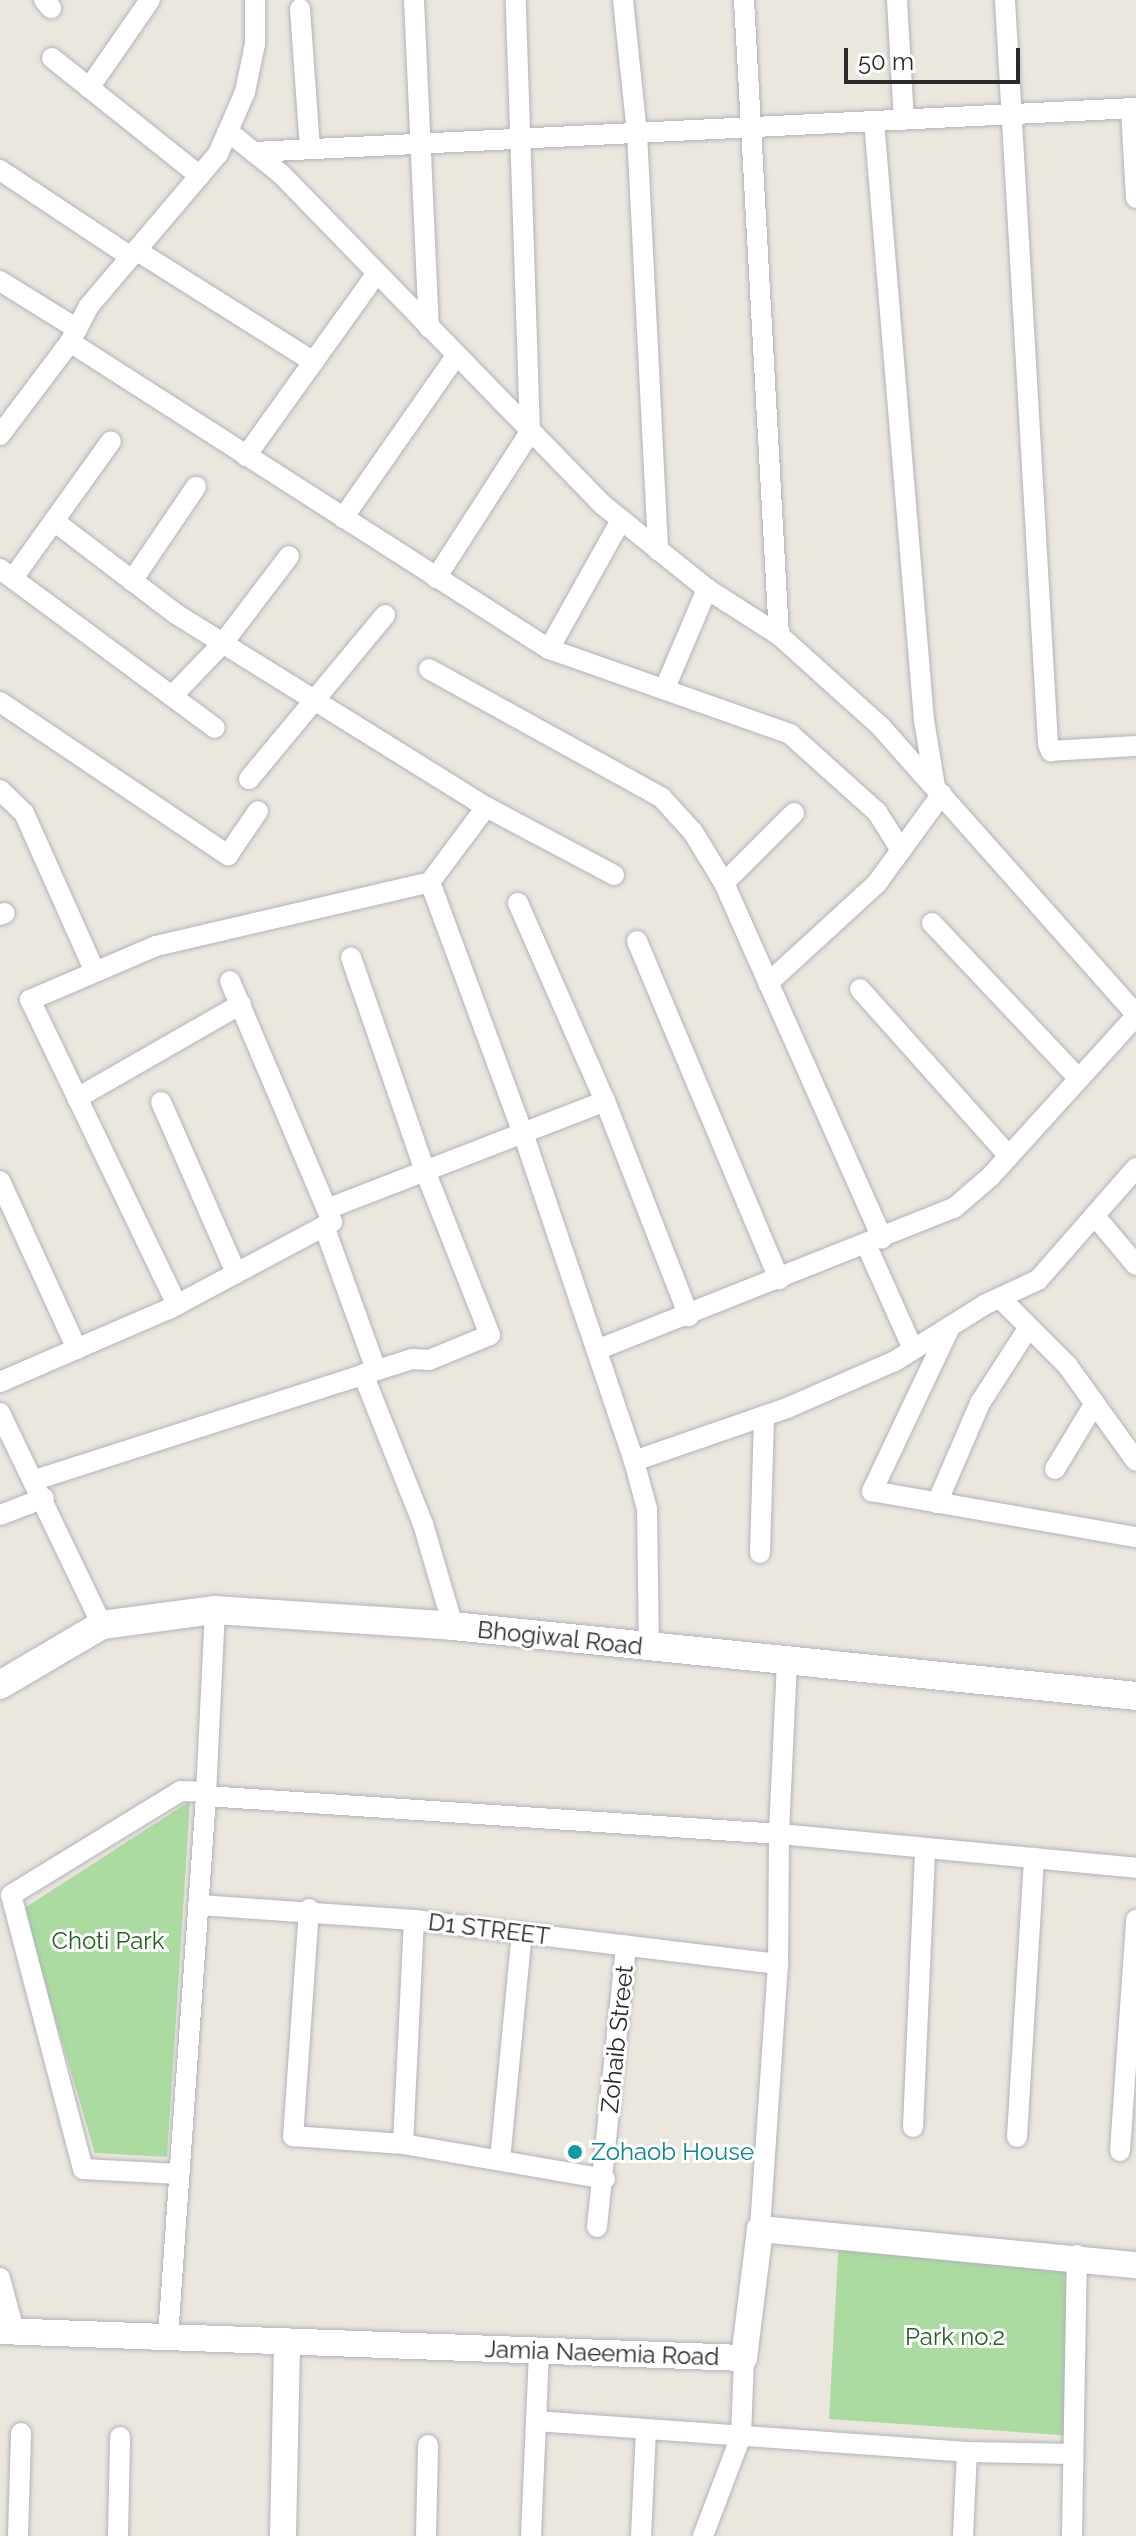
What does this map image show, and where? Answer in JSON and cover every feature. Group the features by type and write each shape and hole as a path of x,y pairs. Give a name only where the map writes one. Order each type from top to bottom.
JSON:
{"main road":[{"name":"Bhogiwal Road","path":"0,1685 102,1625 215,1610 453,1626 1136,1696"}],"street":[{"path":"89,88 150,0"},
{"path":"3,425 134,254 200,176 230,133 255,44 255,0"},
{"path":"414,0 429,328"},
{"path":"436,578 530,432 516,0"},
{"path":"623,0 637,133 658,550"},
{"path":"744,0 755,127 779,635"},
{"path":"897,0 904,120"},
{"path":"1005,0 1048,744 1051,751 1136,746"},
{"path":"300,9 310,149"},
{"path":"52,58 200,176"},
{"path":"254,152 1133,108 1136,198"},
{"path":"768,983 877,883 939,790 924,720 874,121"},
{"path":"230,133 254,152 377,273 530,432 621,520 707,589 779,635 881,727 1136,1015 1009,1156 954,1208 689,1316 599,1349"},
{"path":"0,170 314,362"},
{"path":"246,456 377,273"},
{"path":"0,281 73,336 246,456 549,649 790,734 877,812 901,850"},
{"path":"343,518 456,356"},
{"path":"111,441 54,521 6,574 215,728"},
{"path":"132,581 196,487"},
{"path":"549,649 621,520"},
{"path":"54,521 132,581 223,643 486,807 614,875"},
{"path":"172,696 223,643 289,556"},
{"path":"665,688 707,589"},
{"path":"249,779 385,615"},
{"path":"429,669 661,797 693,832 724,883 768,983 874,1241 913,1349"},
{"path":"0,702 228,855 258,811"},
{"path":"0,790 24,813 95,972"},
{"path":"177,1305 30,1000 156,946 430,882 486,807"},
{"path":"724,883 794,813"},
{"path":"430,882 523,1133 599,1349 634,1461 647,1509 649,1647"},
{"path":"518,903 605,1101 689,1316"},
{"path":"932,923 1079,1079"},
{"path":"637,941 779,1279"},
{"path":"0,1515 39,1489 369,1372 412,1359 429,1360 490,1335 425,1171 351,957"},
{"path":"230,981 326,1217 369,1372 423,1524 453,1626"},
{"path":"860,989 1009,1156"},
{"path":"77,1098 241,1004"},
{"path":"0,1382 177,1305 236,1273 326,1217 425,1171 605,1101"},
{"path":"161,1102 236,1273"},
{"path":"634,1461 764,1416 913,1349 1000,1298 1038,1280 1136,1168"},
{"path":"0,1181 77,1349"},
{"path":"1095,1216 1136,1265"},
{"path":"1000,1298 1067,1365 1136,1461"},
{"path":"950,1327 872,1491 1136,1537"},
{"path":"937,1503 980,1403 1029,1327"},
{"path":"1055,1469 1095,1403"},
{"path":"0,1413 102,1625"},
{"path":"760,1553 764,1416"},
{"path":"168,2337 199,1905 215,1610"},
{"path":"787,1662 779,1834 778,1964 760,2229 1077,2255 1136,2265"},
{"path":"179,2174 83,2169 11,1895 181,1791 779,1834 1136,1868"},
{"path":"913,2127 925,1848"},
{"path":"1017,2137 1034,1858"},
{"name":"D1 STREET","path":"199,1905 309,1909 778,1964"},
{"path":"309,1909 293,2136 403,2144 605,2179"},
{"path":"403,2144 414,1920"},
{"path":"1120,2151 1136,1920"},
{"path":"500,2160 522,1933"},
{"name":"Zohaib Street","path":"597,2227 605,2179 626,1945"},
{"name":"Jamia Naeemia Road","path":"7,2331 744,2358 760,2229"},
{"path":"1072,2536 1077,2255"},
{"path":"0,2278 7,2331"},
{"path":"283,2536 287,2342"},
{"path":"531,2536 539,2350"},
{"path":"703,2536 741,2436 744,2358"},
{"path":"536,2421 967,2452 1073,2454"},
{"path":"641,2536 646,2429"},
{"path":"18,2536 21,2433"},
{"path":"118,2536 120,2437"},
{"path":"426,2536 428,2445"},
{"path":"963,2536 967,2452"}],"green space":[{"name":"Choti Park","path":"190,1801 167,2157 95,2153 23,1909"},
{"name":"Park no.2","path":"839,2238 1077,2255 1075,2436 829,2419"}],"place":[{"name":"Zohaob House","path":"575,2152"}]}
